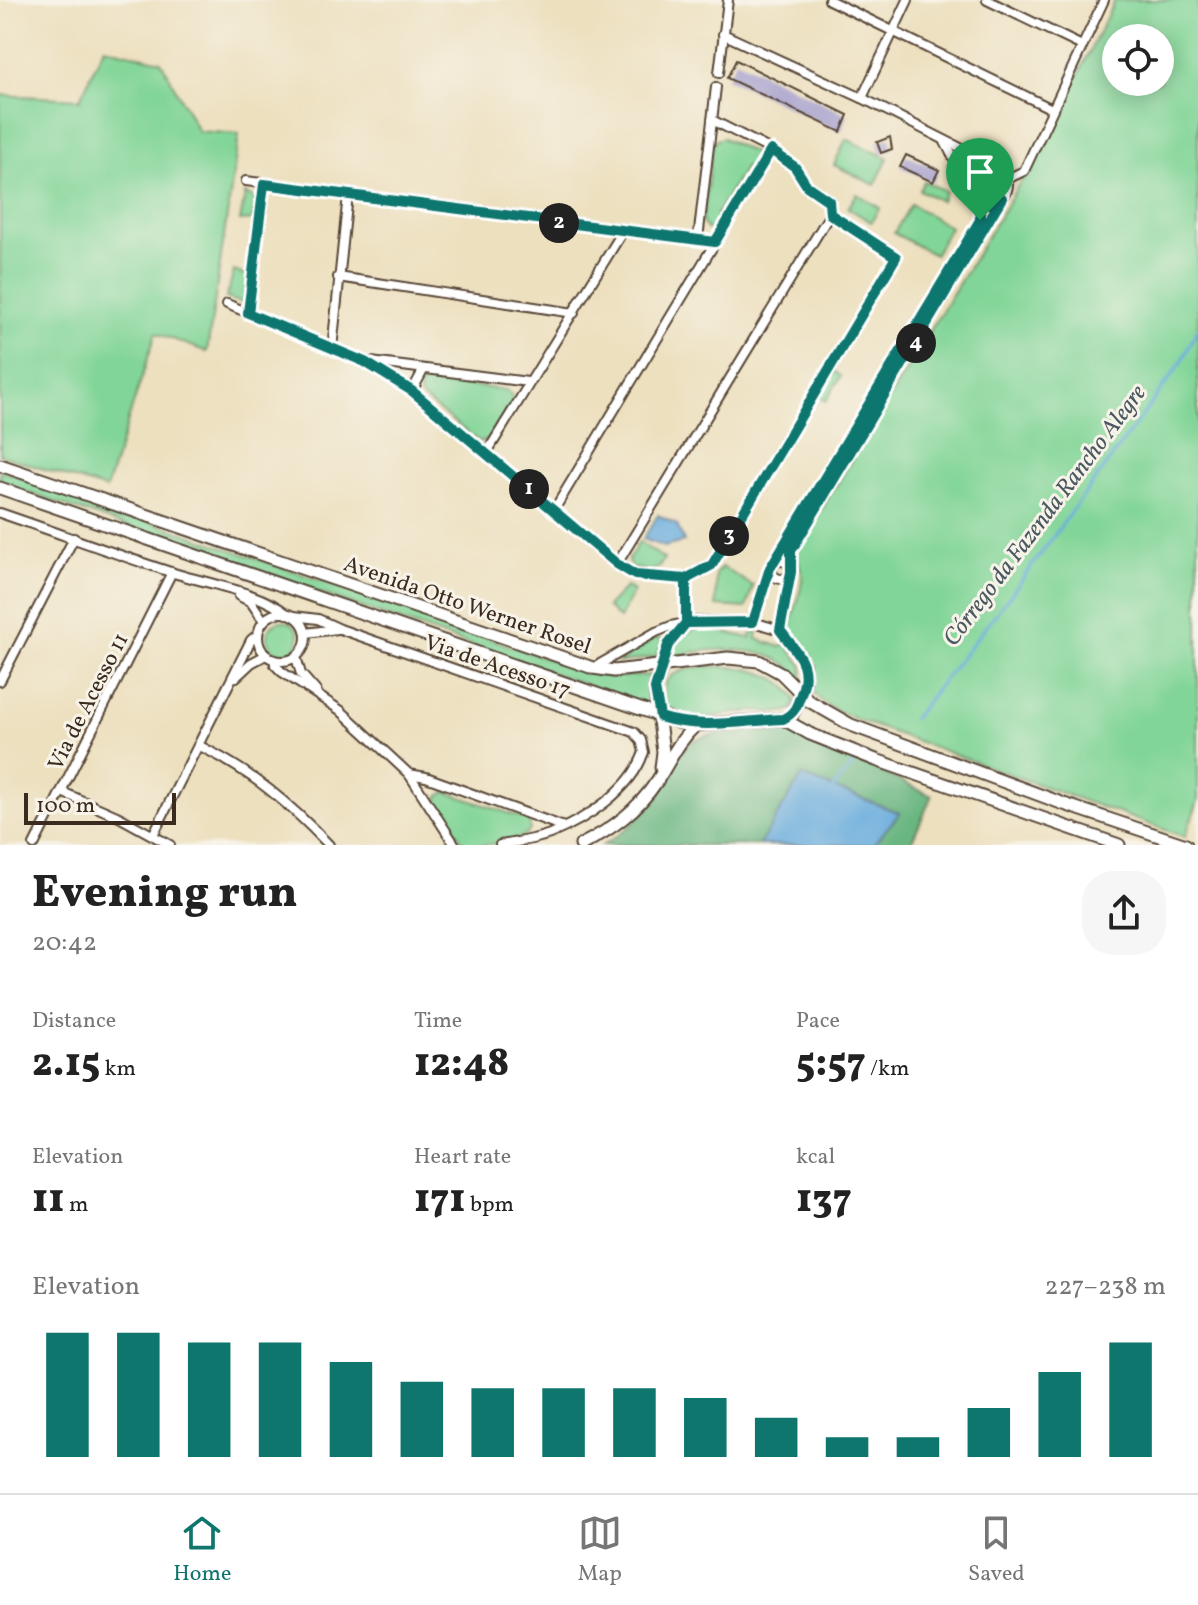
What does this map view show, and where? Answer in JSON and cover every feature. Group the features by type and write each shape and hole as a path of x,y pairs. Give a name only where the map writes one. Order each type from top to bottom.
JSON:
{"street":[{"path":"719,73 728,0"},
{"path":"829,0 1052,109"},
{"path":"862,98 908,0"},
{"path":"987,0 1082,46"},
{"path":"1007,179 1024,171 1104,0"},
{"path":"723,34 862,98 998,167 1008,186 791,551 791,572 780,630"},
{"path":"698,239 716,87"},
{"path":"617,564 830,214 829,201 807,186 795,167 771,150 712,120"},
{"path":"753,622 770,568 980,220 980,210 944,142"},
{"path":"554,510 771,150"},
{"path":"968,185 971,173 980,166 998,167"},
{"path":"246,181 715,242"},
{"path":"248,313 264,184"},
{"path":"332,349 348,195"},
{"path":"973,198 990,204 1002,198"},
{"path":"227,304 365,362 412,391 617,564 635,575 686,579 712,565 896,257 830,214"},
{"path":"486,454 623,231"},
{"path":"338,277 574,313"},
{"path":"365,362 528,382"},
{"path":"412,391 424,369"},
{"name":"Avenida Otto Werner Rosel","path":"0,465 593,668 614,671 717,658 759,661 781,673 801,695 825,712 851,725 1064,804 1186,845"},
{"name":"Avenida Otto Werner Rosel","path":"0,488 660,717 696,725 783,719"},
{"name":"Via de Acesso 17","path":"0,513 275,604 291,615 318,619 634,732 641,740 644,752 626,783 596,808 564,827"},
{"path":"0,681 74,538"},
{"path":"770,568 777,562 784,562 791,572"},
{"name":"Via de Acesso 11","path":"34,845 172,572"},
{"path":"658,780 663,752 655,689 668,645 686,623 686,579"},
{"name":"Via de Acesso 17","path":"232,591 251,602 264,621"},
{"path":"153,835 251,640 264,621 271,616 291,615 304,626 305,646 296,657 275,661 261,649 258,634"},
{"path":"593,668 656,632 686,623 753,622 780,630 805,664 806,682 798,706 792,715 783,719"},
{"name":"Via de Acesso 17","path":"306,633 340,629"},
{"path":"231,684 251,663 266,655"},
{"path":"296,657 301,674 322,698"},
{"path":"275,661 282,672 356,725 409,774 455,845"},
{"path":"783,719 810,734 876,760 1119,845"},
{"path":"581,845 620,822 640,803 658,780 682,739 696,725"},
{"path":"200,746 223,756 265,785 301,815 329,845"},
{"path":"409,774 426,777 564,827"},
{"path":"62,792 170,845"},
{"path":"500,845 537,838 564,827"}],"green space":[{"path":"1115,0 1198,0 1198,801 1185,837 838,711 814,693 810,683 808,654 789,628 802,582 797,550 1021,181 1029,175 1102,26 1102,96 1174,96 1174,24 1103,24"},
{"path":"104,47 161,61 198,131 239,134 207,352 156,333 106,489 0,455 0,95 80,99"},
{"path":"723,138 754,153 757,160 751,170 745,167 716,215 722,220 712,230 702,222 713,145"},
{"path":"846,139 888,158 875,185 834,165"},
{"path":"988,171 997,175 1001,184 997,193 988,197 979,193 975,184 979,175"},
{"path":"924,181 945,191 941,201 919,190"},
{"path":"245,194 256,199 253,220 240,221"},
{"path":"857,194 880,208 871,222 848,208"},
{"path":"911,204 950,227 934,255 894,233"},
{"path":"234,271 249,277 242,303 226,298"},
{"path":"834,371 841,376 826,401 818,396"},
{"path":"429,381 506,390 513,401 491,439 480,442 421,397 421,385"},
{"path":"0,470 595,675 650,676 648,706 0,483"},
{"path":"639,542 664,559 658,568 648,571 633,568 628,560"},
{"path":"722,567 753,586 746,608 716,606 716,573"},
{"path":"626,587 634,591 619,619 607,607"},
{"path":"283,621 295,625 299,637 295,649 283,653 271,649 267,637 271,625"},
{"path":"700,627 750,638 756,631 757,639 781,647 785,643 803,666 802,680 784,663 759,653 712,650 670,659 676,643"},
{"path":"655,638 661,639 663,644 655,657 617,663"},
{"path":"703,666 742,668 768,675 788,689 796,700 793,709 700,718 676,715 666,704 663,692 668,679 687,669"},
{"path":"780,730 807,737 932,796 910,845 603,845 628,828 649,807 662,791 688,744 725,733"},
{"path":"446,792 529,820 530,830 509,841 465,845 437,804 438,797"}],"water":[{"path":"658,515 677,525 684,542 664,547 643,539"},
{"path":"802,776 900,813 873,845 759,845"}],"building":[{"path":"736,60 848,115 841,132 727,78"},
{"path":"890,137 892,149 881,153 877,142"},
{"path":"906,155 939,170 933,182 900,167"}],"waterway":[{"name":"Córrego da Fazenda Rancho Alegre","path":"913,719 1009,597 1181,363 1198,328"},
{"name":"Córrego da Fazenda Rancho Alegre","path":"831,791 854,763"}],"route":[{"path":"980,220 770,568 753,622 686,623 686,579 635,575 617,564 412,391 365,362 248,313 264,184 715,242 771,150 795,167 807,186 829,201 830,214 896,257 712,565 686,579 687,613 686,623 668,645 655,689 660,717 678,722 696,725 783,719 792,715 798,706 806,682 805,664 780,630 791,572 791,551 1002,198 990,204 973,198 980,210 980,220"}]}
